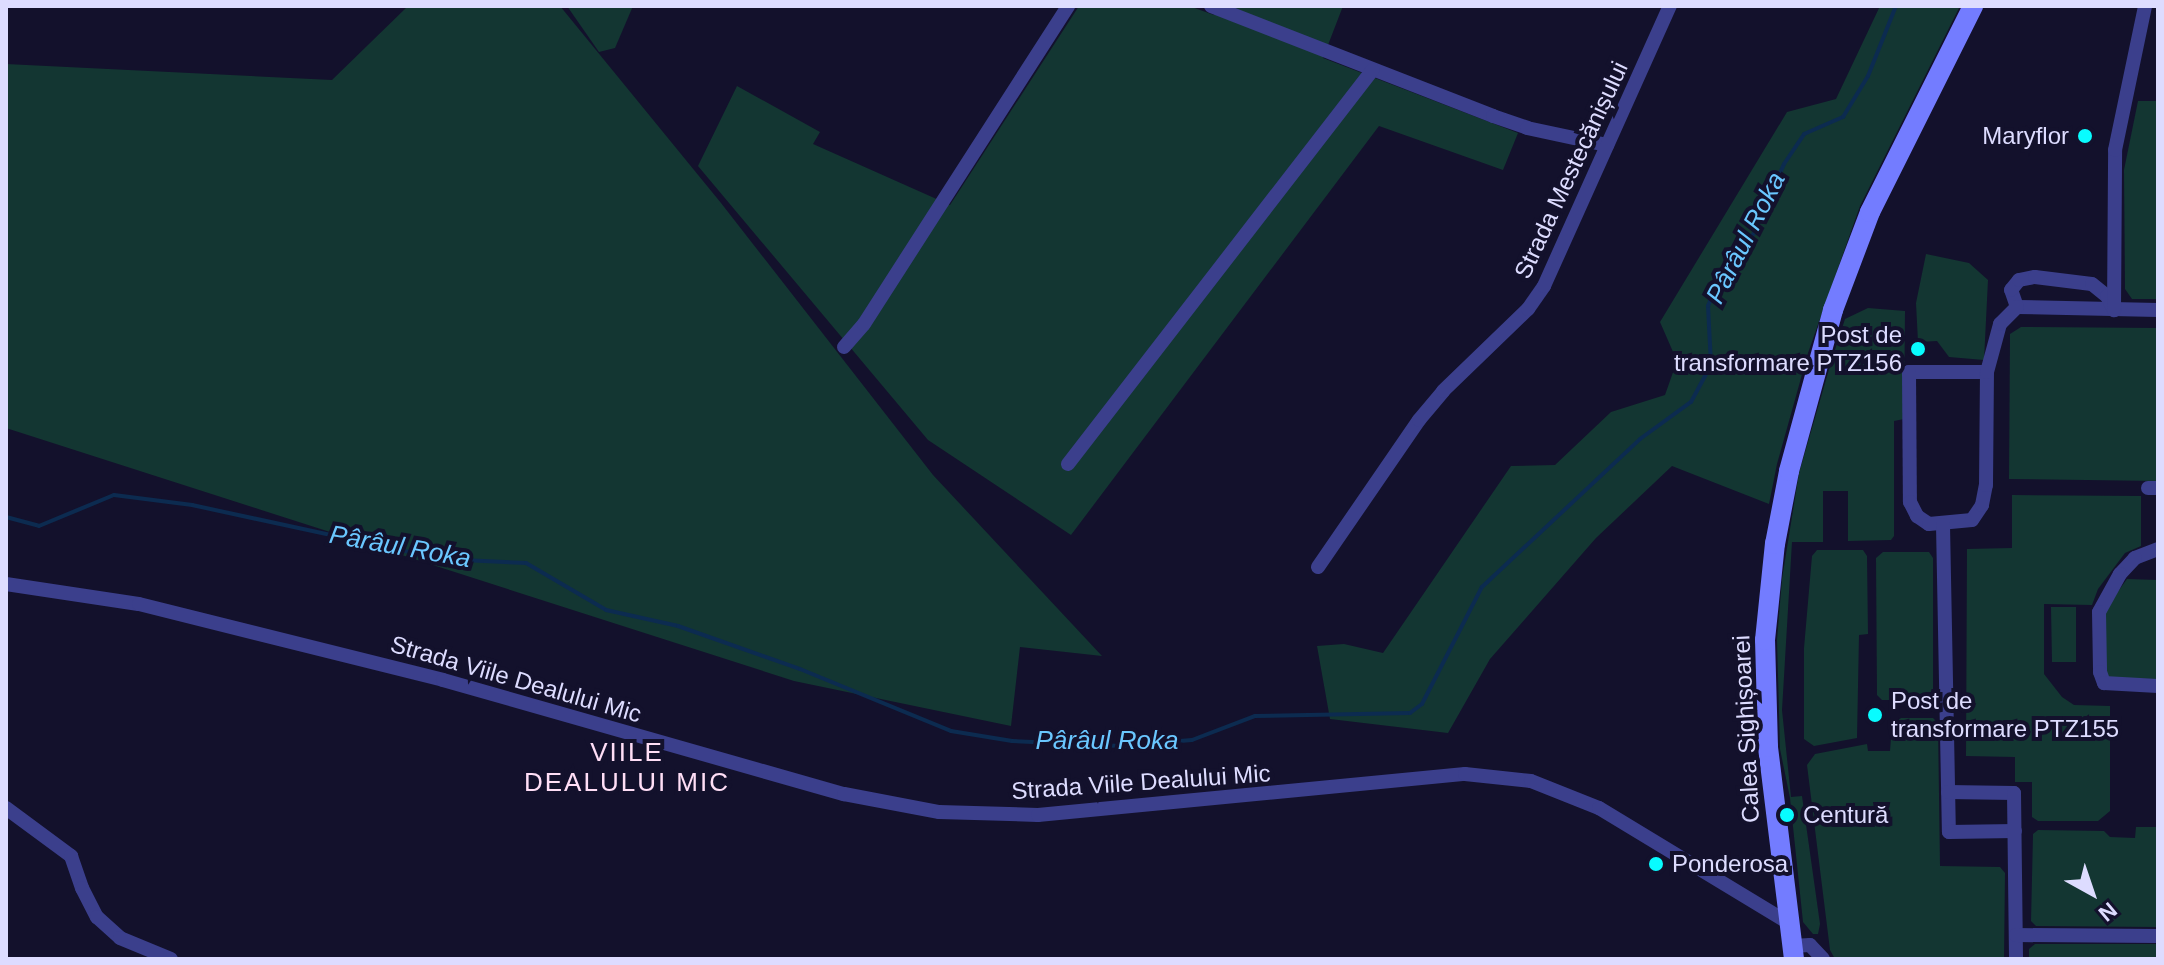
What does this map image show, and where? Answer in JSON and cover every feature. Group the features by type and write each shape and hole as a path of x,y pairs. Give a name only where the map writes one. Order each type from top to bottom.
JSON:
{"main road":[{"name":"Calea Sighișoarei","path":"1793,953 1768,747 1765,640 1775,544 1789,471 1829,324 1870,212 1973,6"}],"street":[{"path":"844,347 864,324 1068,6"},
{"path":"1211,6 1527,128 1607,145"},
{"name":"Strada Mestecănișului","path":"1318,567 1419,420 1443,391 1528,309 1544,286 1670,6"},
{"path":"2114,310 2115,150 2145,6"},
{"path":"1068,464 1372,70"},
{"path":"2017,307 2011,290 2019,280 2035,277 2092,284 2107,296 2114,310"},
{"path":"1987,372 1909,372 1910,502 1917,516 1929,524 1972,520 1982,505 1986,485 1987,372 2000,324 2017,307 2158,310"},
{"path":"1943,525 1949,832 2015,831"},
{"path":"2158,549 2135,558 2120,574 2099,612 2100,672 2104,683 2158,686"},
{"name":"Strada Viile Dealului Mic","path":"6,584 139,604 443,680 844,794 939,812 1038,815 1378,785 1465,774 1531,781 1599,808 1672,849 1789,923"},
{"path":"1948,792 2014,793 2016,959"},
{"path":"6,808 71,856 82,888 97,917 120,938 171,959"},
{"path":"2016,935 2158,936"},
{"path":"1793,953 1810,945 1823,959"}],"green space":[{"path":"408,6 560,6 721,203 933,475 1102,656 1020,647 1011,726 794,681 6,428 6,64 332,80"},
{"path":"567,6 633,6 615,48 599,52"},
{"path":"1079,6 1189,6 1214,15 1218,6 1343,6 1323,58 1518,133 1503,170 1379,126 1071,535 928,440 698,166 737,86 820,132 813,144 950,205"},
{"path":"1880,6 1960,6 1860,206 1808,353 1769,504 1672,466 1596,538 1490,659 1448,733 1330,719 1317,646 1344,644 1383,653 1511,466 1555,465 1611,412 1665,395 1677,361 1660,322 1787,112 1836,99"},
{"path":"2138,101 2158,101 2158,299 2132,299 2125,289 2124,170"},
{"path":"1926,254 1969,263 1988,280 1984,360 1949,357 1937,341 1918,342 1916,303"},
{"path":"1868,308 1905,311 1904,419 1894,421 1894,536 1891,540 1848,541 1848,491 1823,491 1823,542 1792,542 1782,710 1791,797 1802,796 1820,924 1818,934 1813,934 1803,922 1790,798 1780,749 1777,640 1782,579 1799,473 1832,359 1845,319"},
{"path":"2021,327 2158,328 2158,481 2009,479 2010,334"},
{"path":"2012,495 2141,496 2141,546 2125,553 2098,589 2092,605 2044,604 2044,674 2062,697 2074,705 2110,706 2110,811 2098,821 2038,821 2032,817 2032,782 2015,782 2015,757 1966,756 1967,549 2012,548"},
{"path":"1817,550 1863,550 1867,556 1868,634 1859,635 1857,738 1814,746 1804,739 1804,648 1812,556"},
{"path":"1883,552 1929,552 1933,558 1933,696 1928,700 1882,700 1877,695 1876,558"},
{"path":"2127,579 2158,580 2158,679 2110,678 2106,674 2106,608"},
{"path":"2051,607 2076,607 2076,662 2052,662"},
{"path":"1901,718 1933,718 1938,723 1940,866 2000,867 2005,873 2004,959 1835,959 1830,950 1807,765 1815,754 1867,744 1868,751 1890,751 1892,725"},
{"path":"2136,827 2158,827 2158,927 2036,926 2031,921 2033,834 2038,830 2104,831 2110,837 2135,838"},
{"path":"2035,944 2158,944 2158,959 2029,959 2029,949"}],"waterway":[{"name":"Pârâul Roka","path":"6,517 39,526 114,495 192,505 441,559 526,563 606,610 678,626 800,669 951,731 1012,741 1121,746 1192,740 1255,716 1410,713 1422,704 1482,587 1640,439 1691,402 1711,365 1708,306 1714,291 1754,233 1784,164 1804,134 1843,117 1868,76 1896,6"}],"place":[{"name":"Maryflor","path":"2085,136"},
{"name":"Post de transformare PTZ156","path":"1918,349"},
{"name":"Post de transformare PTZ155","path":"1875,715"},
{"name":"Centură","path":"1787,815"},
{"name":"Ponderosa","path":"1656,864"}],"district":[{"name":"VIILE DEALULUI MIC","path":"627,768"}]}
